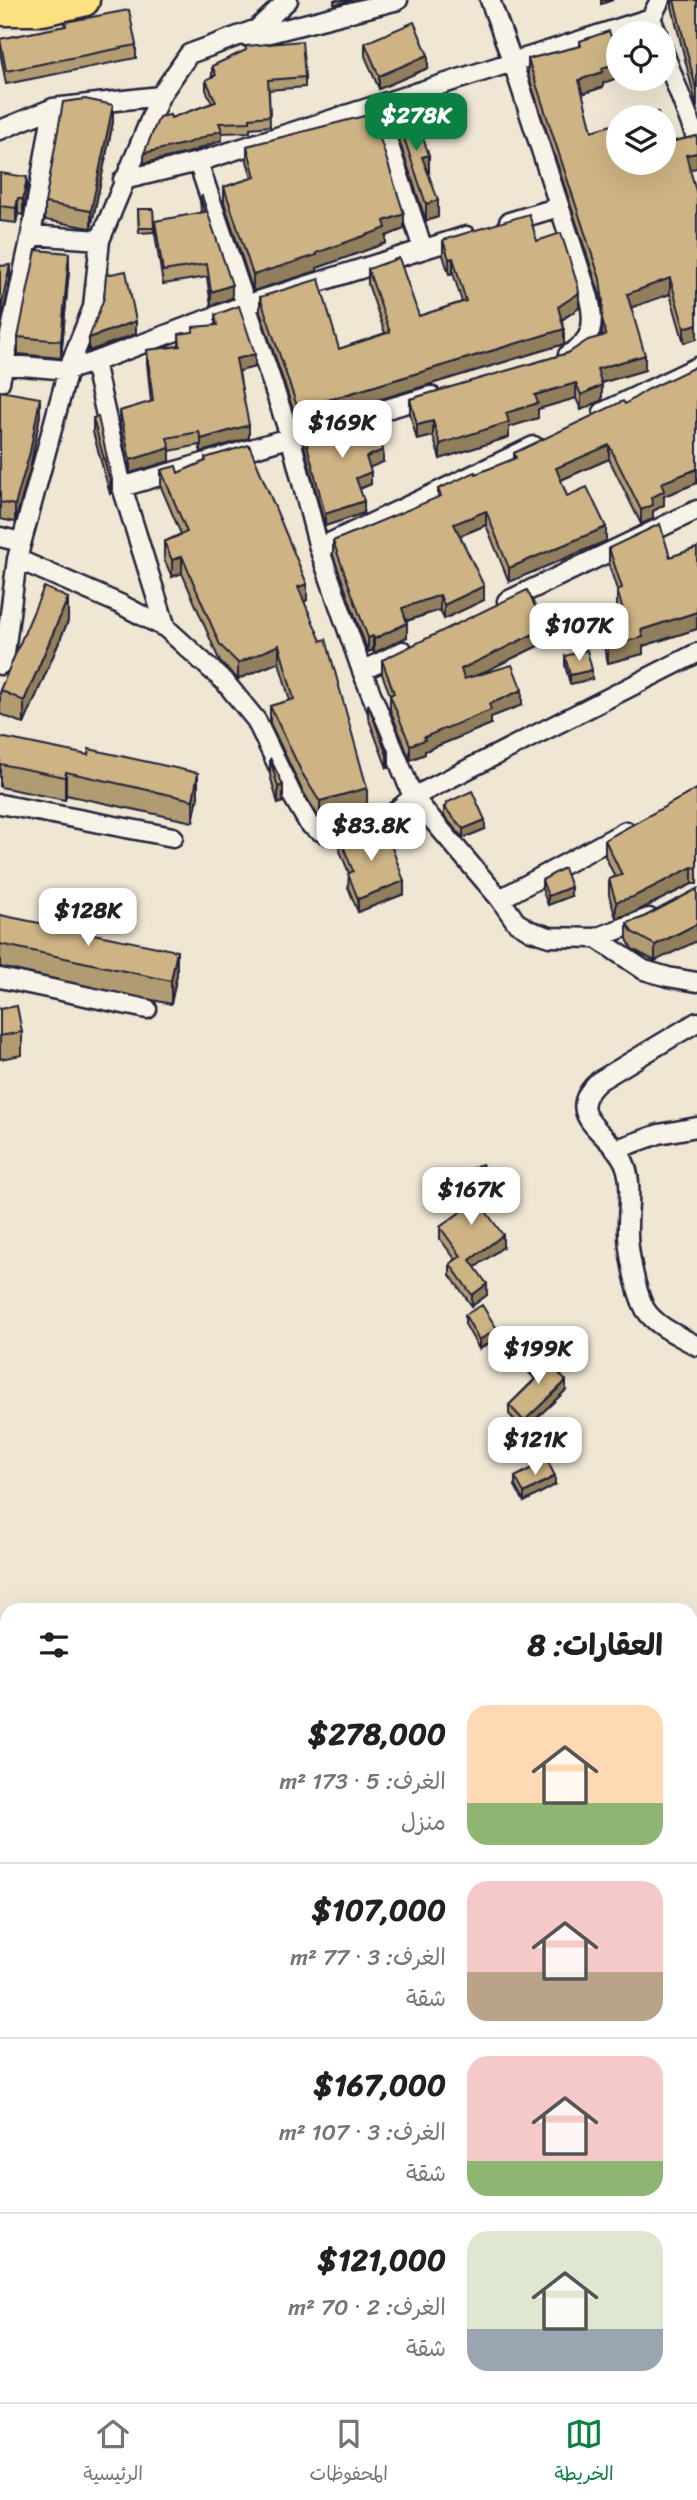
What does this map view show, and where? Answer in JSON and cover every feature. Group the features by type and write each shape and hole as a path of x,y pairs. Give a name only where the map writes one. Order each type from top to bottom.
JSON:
{"highway":[{"path":"0,9 43,9 83,0"}],"street":[{"path":"0,665 5,653 19,550 68,370 93,307 100,240 123,180 160,96 189,54 257,29 288,0"},
{"path":"189,54 398,0"},
{"path":"489,0 513,63 593,317 592,332 586,343 565,357 552,361"},
{"path":"655,21 660,0"},
{"path":"123,180 198,162 513,63 606,39"},
{"path":"676,84 697,140"},
{"path":"0,130 53,108 160,96"},
{"path":"376,106 423,249"},
{"path":"0,382 31,235 53,108"},
{"path":"198,162 290,436 319,548 362,671 413,797 516,922 531,932 550,937 596,938 637,924 661,912"},
{"path":"2,363 68,370 245,304 559,207"},
{"path":"31,235 100,240"},
{"path":"94,362 122,487 166,628"},
{"path":"584,422 697,367"},
{"path":"122,487 447,391"},
{"path":"319,548 546,440"},
{"path":"486,611 697,510"},
{"path":"0,537 19,550 166,628 225,682 256,720 309,824 327,834 341,835 377,827 413,797 697,653"},
{"path":"362,671 424,641"},
{"path":"0,804 173,837"},
{"path":"500,900 639,823"},
{"path":"596,938 644,970 697,982"},
{"path":"0,978 147,1009"},
{"path":"697,1023 619,1067 588,1091 584,1105 585,1115 617,1149 628,1174 629,1244 645,1308 662,1326 697,1346"},
{"path":"617,1149 659,1133 697,1127"}],"building":[{"path":"674,0 697,0 697,92"},
{"path":"129,10 136,45 6,71 0,39 66,26 65,22"},
{"path":"414,22 428,55 379,76 365,43"},
{"path":"606,32 606,67 602,68 603,72 579,80 592,131 606,127 606,175 676,175 676,141 697,136 697,153 686,155 697,195 697,324 684,328 670,278 627,294 645,355 597,369 602,385 581,395 576,383 535,395 538,403 506,413 509,422 440,444 433,421 417,425 410,399 568,353 588,340 606,335 602,318 600,279 528,59 581,46 580,41"},
{"path":"302,41 305,77 268,80 270,116 250,118 250,122 219,123 222,130 188,143 144,153 159,117 170,115 171,118 216,102 206,80 216,75 212,66 246,50 246,46"},
{"path":"394,95 405,123 416,119 429,155 422,157 438,200 426,204 390,96"},
{"path":"85,99 113,105 91,211 45,203 63,102"},
{"path":"369,104 404,214 384,221 386,228 316,253 317,255 253,275 224,187 255,177 247,146 368,115 366,105"},
{"path":"0,173 27,177 23,200 18,198 16,208 0,206"},
{"path":"202,196 232,285 211,292 207,264 163,271 155,221 205,212 200,197"},
{"path":"138,209 153,209 154,228 139,228"},
{"path":"529,214 537,241 561,233 578,286 579,293 558,307 564,329 298,409 260,297 319,279 339,349 390,332 368,269 399,258 419,316 466,301 453,258 449,259 443,240"},
{"path":"36,250 69,253 61,341 18,337"},
{"path":"10,265 2,302 0,302 0,266"},
{"path":"126,271 136,321 89,338 104,298 106,275"},
{"path":"239,306 255,354 236,359 249,425 201,439 199,432 167,438 170,448 130,460 120,411 153,401 147,350 180,346 179,334 193,332 193,327 217,325 215,315"},
{"path":"697,366 697,469 661,483 664,491 651,498 653,505 641,510 609,445 556,468 567,496 587,487 606,527 509,568 486,511 454,524 484,586 444,605 440,595 402,608 407,623 374,639 373,636 368,638 333,541 441,496 438,489 475,472 476,474 516,458 514,453 623,401 625,404 647,390"},
{"path":"0,391 40,398 30,452 15,505 0,502"},
{"path":"369,414 383,450 366,457 371,472 356,478 364,501 325,514 304,433"},
{"path":"98,417 112,480 110,481 93,418"},
{"path":"249,445 307,584 298,587 321,641 326,639 367,788 320,801 302,773 270,706 294,699 279,645 238,663 220,645 182,556 172,560 164,542 187,532 161,470 176,466 178,473 206,461 205,458"},
{"path":"660,524 670,557 697,548 697,612 641,630 643,637 608,646 603,625 626,620 617,590 622,588 609,548"},
{"path":"44,587 68,598 24,701 0,690"},
{"path":"527,590 546,628 461,669 464,679 512,665 522,690 489,704 491,710 410,745 390,695 394,693 382,660"},
{"path":"587,650 592,670 570,675 565,656"},
{"path":"368,704 389,754 387,755"},
{"path":"0,737 88,755 89,749 198,773 193,800 66,772 65,777 0,764"},
{"path":"270,758 283,785 278,787"},
{"path":"697,789 697,868 692,867 633,897 616,902 609,879 622,875 605,840"},
{"path":"472,791 485,820 463,829 444,807 446,803"},
{"path":"366,830 370,841 387,834 404,881 358,899 348,874 353,871 340,838"},
{"path":"564,868 571,887 548,896 542,880"},
{"path":"697,889 697,924 655,945 632,932 627,923"},
{"path":"0,915 177,951 171,981 0,944"},
{"path":"17,1006 22,1032 0,1036 0,1009"},
{"path":"482,1164 493,1190 476,1198 503,1235 470,1260 487,1284 472,1295 450,1264 461,1256 440,1227 466,1208 452,1176"},
{"path":"482,1305 497,1329 479,1340 465,1315"},
{"path":"535,1348 566,1381 524,1421 509,1405 540,1375 525,1359"},
{"path":"547,1460 555,1476 524,1493 515,1477"}]}
